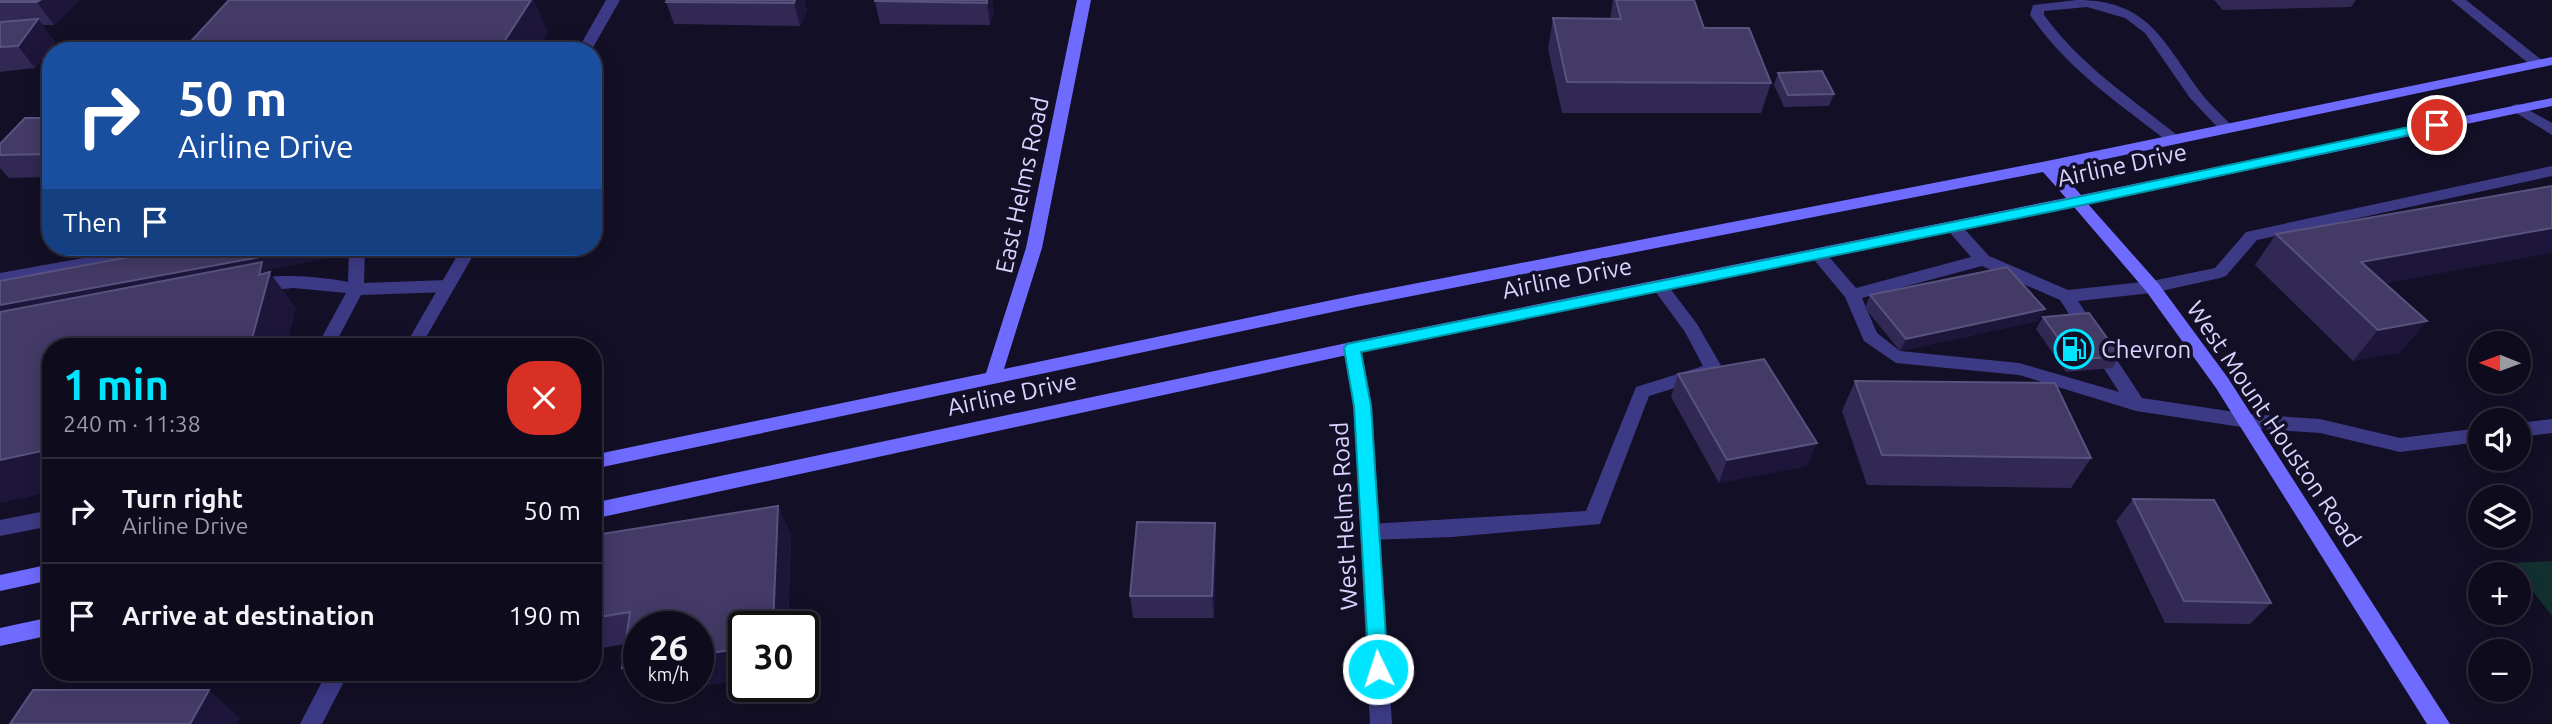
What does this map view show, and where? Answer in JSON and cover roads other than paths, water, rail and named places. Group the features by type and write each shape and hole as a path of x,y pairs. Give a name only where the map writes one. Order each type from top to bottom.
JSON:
{"main road":[{"name":"East Helms Road","path":"993,377 1007,330 1018,306 1034,248 1084,0"},
{"name":"Airline Drive","path":"602,460 714,439 1356,301 2047,166 2545,63"},
{"name":"Airline Drive","path":"602,509 1352,348 1818,255 2552,102"},
{"name":"West Mount Houston Road","path":"2047,166 2152,287 2248,421 2439,724"},
{"path":"0,583 42,574"},
{"path":"0,637 42,628"}],"street":[{"path":"589,42 613,0"},
{"path":"2458,0 2545,63"},
{"path":"2173,139 2091,76 2070,56 2037,15 2038,8 2087,3 2130,15 2150,30 2195,94 2226,128"},
{"path":"2518,108 2552,131"},
{"path":"1953,227 1983,260 2066,296 2152,287 2220,272 2252,236 2552,171"},
{"path":"1818,255 1852,295 1870,337 1896,357 2019,369 2136,404 2248,421 2320,426 2400,445 2468,436"},
{"path":"0,278 122,256"},
{"path":"330,338 356,289 357,256"},
{"path":"418,338 465,256"},
{"path":"1852,295 1983,260"},
{"path":"238,289 277,282 328,283 356,289 448,286"},
{"path":"1370,532 1452,529 1592,518 1642,392 1714,369 1691,328 1660,286"},
{"path":"2066,296 2136,404"},
{"name":"West Helms Road","path":"1352,348 1363,406 1381,724"},
{"path":"2531,428 2552,426"},
{"path":"0,528 42,520"},
{"path":"311,724 333,681"}],"place":[{"name":"Chevron","path":"2074,349"}]}
